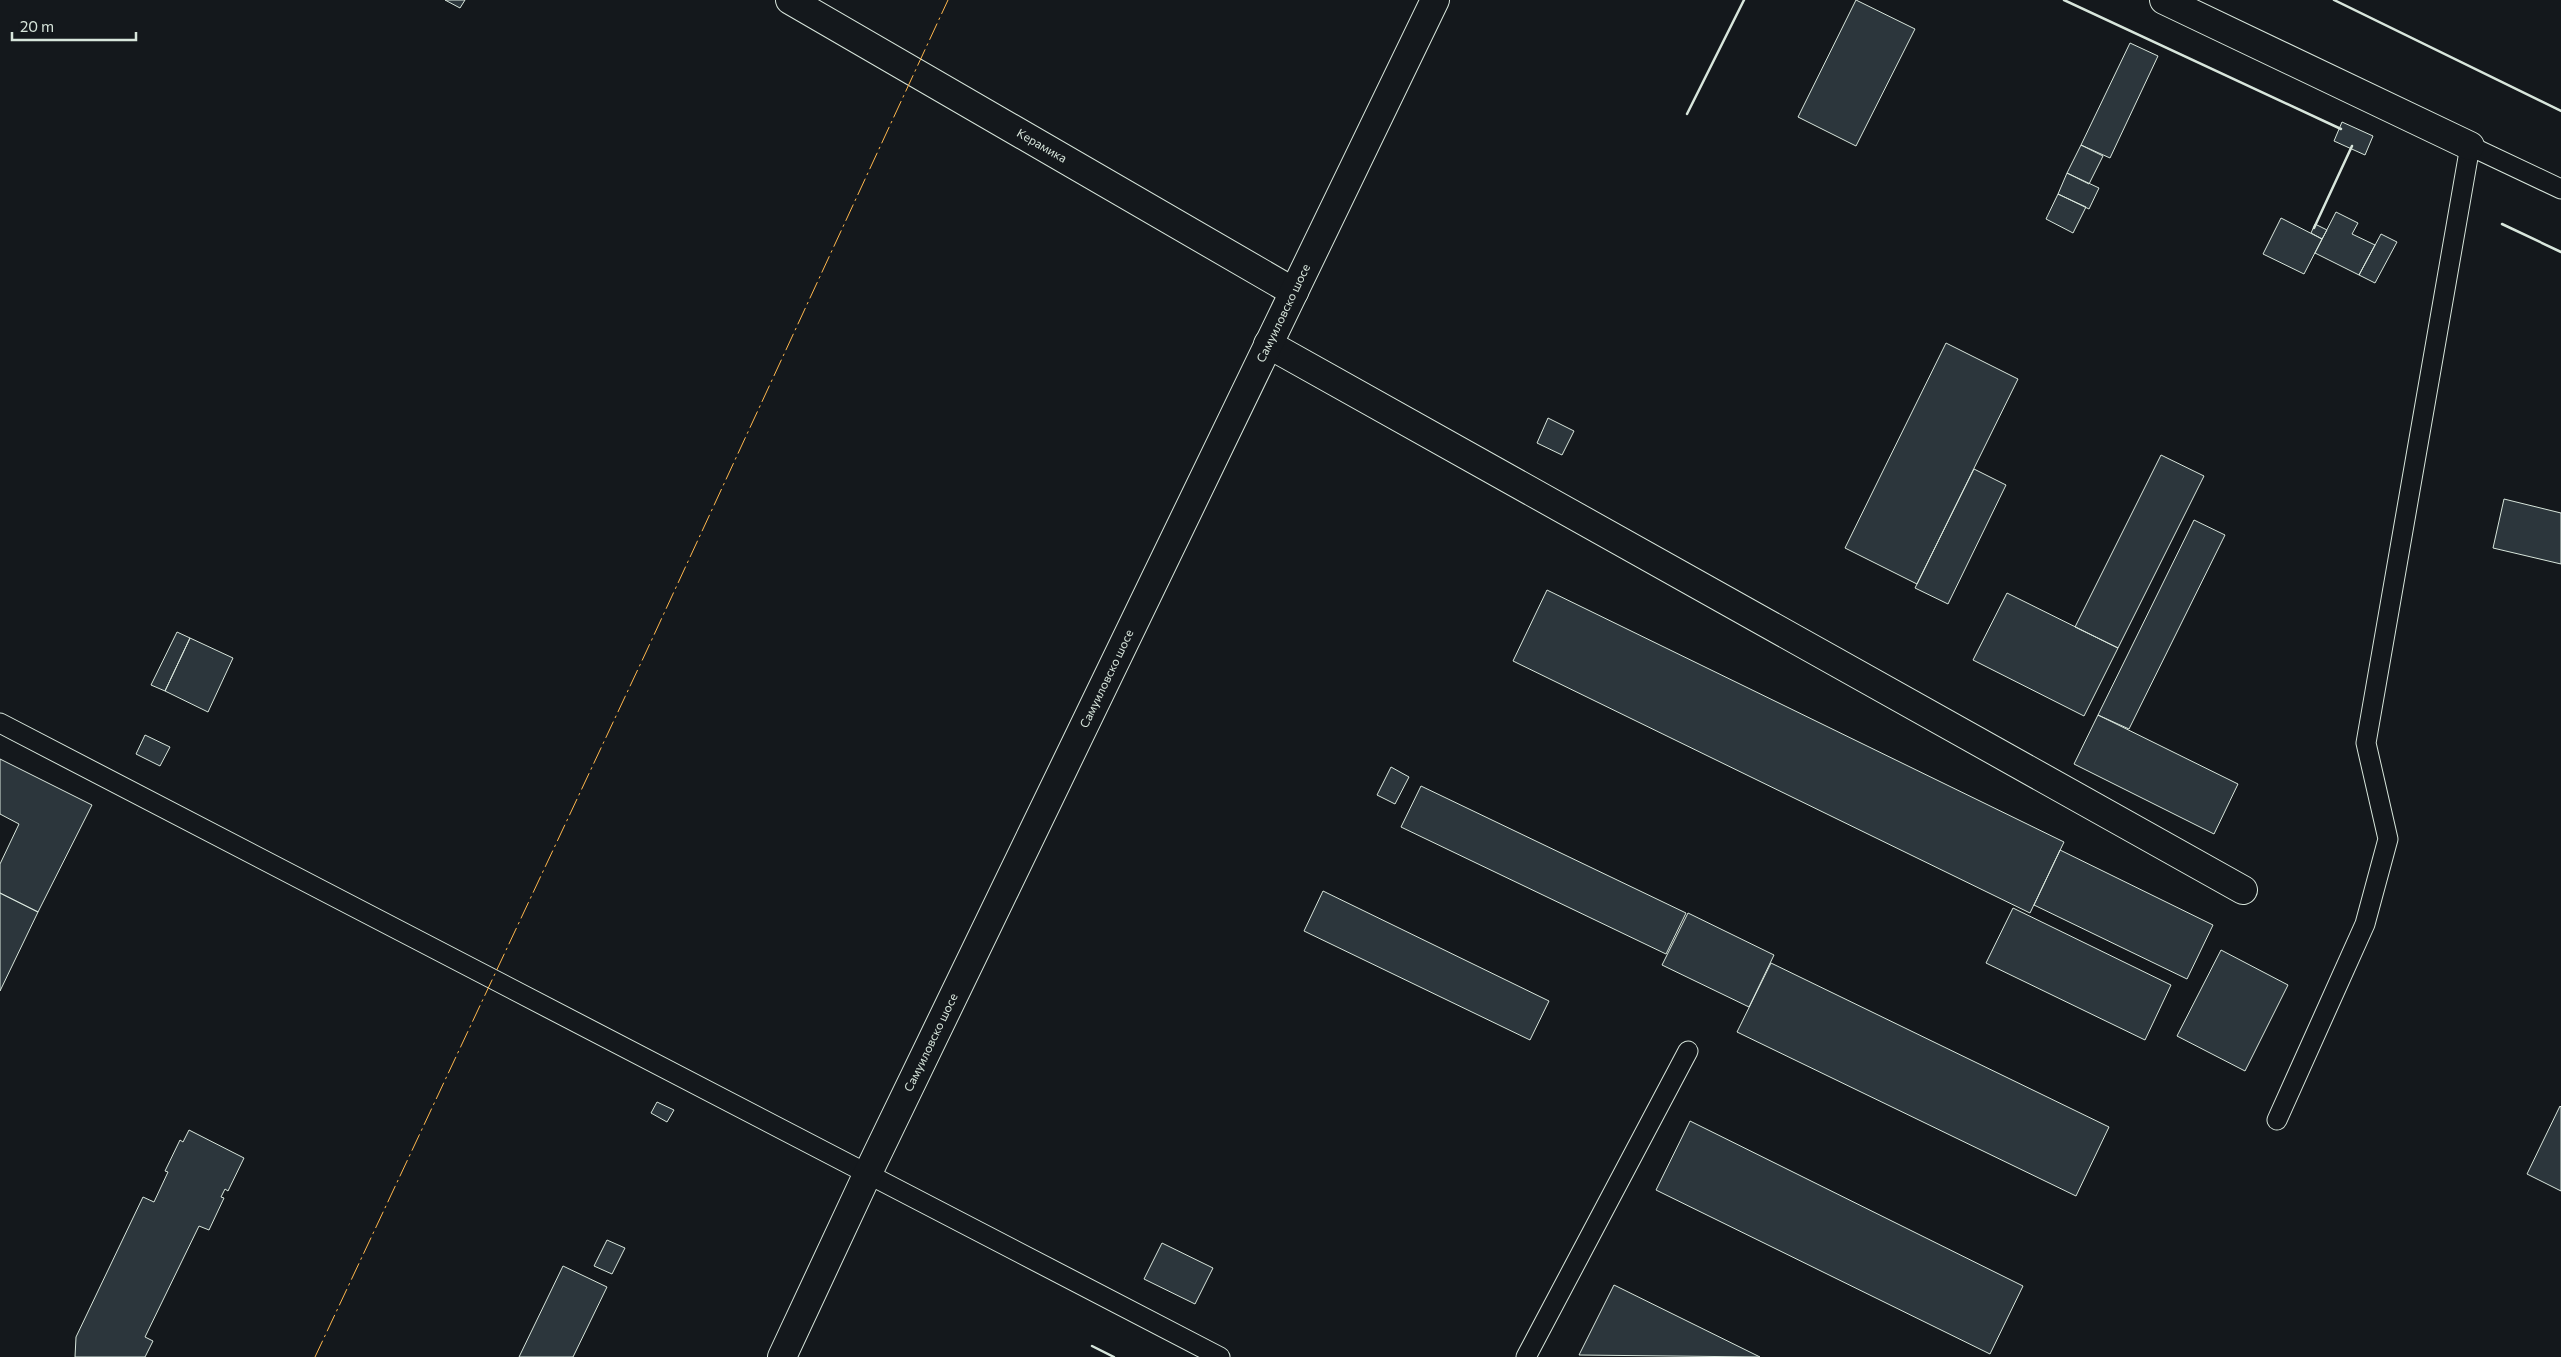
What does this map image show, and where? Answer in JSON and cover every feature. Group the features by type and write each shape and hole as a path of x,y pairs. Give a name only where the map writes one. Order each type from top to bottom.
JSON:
{"street":[{"name":"Керамика","path":"790,0 1294,292"},
{"name":"Самуиловско шосе","path":"782,1357 867,1175 1435,0"},
{"path":"2164,0 2470,146"},
{"path":"1268,344 2243,890"}],"lane":[{"path":"2277,1120 2365,924 2388,839 2366,743 2470,146 2561,189"},
{"path":"0,723 1220,1357"},
{"path":"1526,1357 1688,1050"}],"building":[{"path":"445,0 465,0 460,8"},
{"path":"1856,0 1915,29 1856,146 1798,117"},
{"path":"2130,43 2158,56 2110,158 2081,145"},
{"path":"2342,122 2373,136 2365,155 2334,141"},
{"path":"2081,145 2103,156 2089,184 2067,173"},
{"path":"2067,173 2099,188 2089,209 2058,194"},
{"path":"2058,194 2086,207 2073,233 2046,219"},
{"path":"2336,212 2358,223 2352,234 2375,245 2359,275 2315,253"},
{"path":"2281,218 2322,239 2304,274 2263,254"},
{"path":"2315,224 2327,230 2322,239 2311,233"},
{"path":"2381,234 2397,242 2375,283 2359,275"},
{"path":"1946,343 2018,379 1917,584 1845,548"},
{"path":"1548,418 1574,431 1562,455 1537,443"},
{"path":"2161,455 2204,476 2118,648 2075,627"},
{"path":"1974,469 2006,485 1948,604 1915,588"},
{"path":"2504,499 2561,513 2561,564 2493,548"},
{"path":"2194,520 2225,535 2129,729 2098,715"},
{"path":"1547,590 2064,842 2030,913 1513,661"},
{"path":"2007,593 2118,648 2084,716 1973,660"},
{"path":"177,632 190,638 165,691 151,685"},
{"path":"190,638 233,658 208,712 165,691"},
{"path":"2098,715 2238,784 2214,834 2074,764"},
{"path":"145,735 170,747 160,766 136,754"},
{"path":"0,759 92,805 38,912 0,893 0,864 19,824 0,814"},
{"path":"1391,767 1409,777 1395,804 1377,795"},
{"path":"1421,786 1686,913 1666,954 1401,827"},
{"path":"2060,850 2213,925 2187,979 2034,905"},
{"path":"1323,891 1549,1001 1530,1040 1304,931"},
{"path":"0,893 38,912 0,991"},
{"path":"2013,908 2171,985 2145,1040 1986,963"},
{"path":"1688,913 1774,955 1749,1007 1662,965"},
{"path":"2221,950 2288,985 2245,1071 2177,1036"},
{"path":"1771,963 2109,1127 2076,1196 1737,1032"},
{"path":"657,1102 674,1110 667,1122 651,1113"},
{"path":"2561,1107 2561,1191 2527,1174"},
{"path":"1690,1121 2023,1286 1990,1354 1656,1190"},
{"path":"189,1130 244,1158 228,1191 225,1189 221,1197 224,1198 209,1230 199,1226 145,1337 153,1341 145,1357 75,1357 76,1337 143,1197 154,1202 168,1172 165,1171 180,1140 183,1142"},
{"path":"607,1240 625,1248 612,1274 594,1266"},
{"path":"1162,1243 1213,1268 1195,1304 1144,1279"},
{"path":"563,1266 607,1287 573,1357 519,1357"},
{"path":"1614,1285 1760,1357 1579,1355"}],"wall":[{"path":"1687,114 1744,0"},
{"path":"2064,0 2341,129"},
{"path":"2334,0 2561,111"},
{"path":"2314,228 2352,146"},
{"path":"2502,224 2561,252"},
{"path":"1092,1346 1114,1357"}],"power":[{"path":"315,1357 647,650 948,0"}]}
